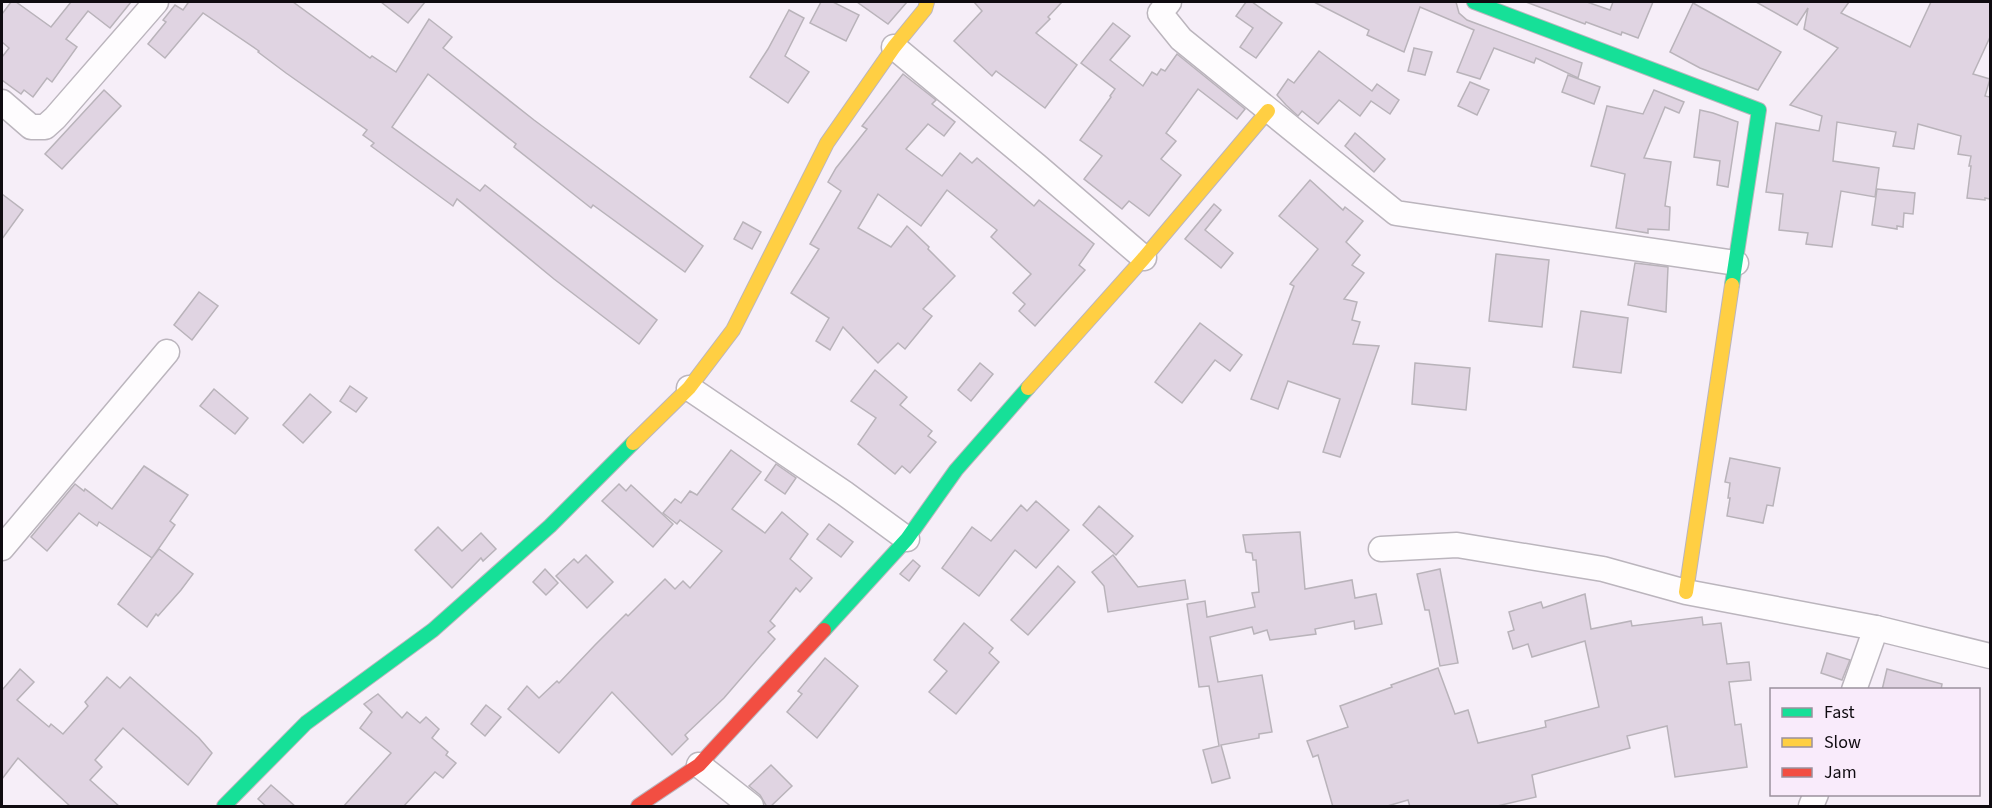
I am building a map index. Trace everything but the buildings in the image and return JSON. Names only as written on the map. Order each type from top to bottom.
[{"type":"street","points":[[2,102],[31,127],[45,127],[156,2]]},
{"type":"street","points":[[224,807],[306,723],[433,630],[550,526],[688,388],[733,330],[827,143],[894,47],[925,9],[927,2]]},
{"type":"street","points":[[1169,2],[1160,13],[1180,39],[1396,213],[1736,263]]},
{"type":"street","points":[[1474,2],[1759,111],[1686,592]]},
{"type":"street","points":[[894,47],[1144,258]]},
{"type":"street","points":[[638,807],[699,765],[907,539],[957,470],[1144,258],[1268,111]]},
{"type":"street","points":[[2,548],[167,352]]},
{"type":"street","points":[[688,388],[844,493],[907,539]]},
{"type":"street","points":[[1381,549],[1457,545],[1603,569],[1686,592],[1876,628],[1990,656]]},
{"type":"street","points":[[1855,688],[1876,628]]},
{"type":"street","points":[[699,765],[751,807]]},
{"type":"traffic: fast","points":[[1474,2],[1759,110],[1732,285]]},
{"type":"traffic: fast","points":[[824,630],[907,539],[956,470],[1028,388]]},
{"type":"traffic: fast","points":[[224,806],[306,723],[433,630],[550,526],[633,443]]},
{"type":"traffic: slow","points":[[633,443],[689,388],[733,330],[827,143],[894,47],[925,9],[927,2]]},
{"type":"traffic: slow","points":[[1028,388],[1144,258],[1268,111]]},
{"type":"traffic: slow","points":[[1686,592],[1732,285]]},
{"type":"traffic: jam","points":[[638,806],[699,765],[824,630]]}]
